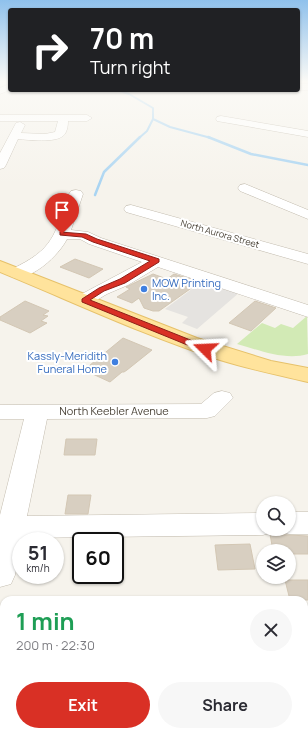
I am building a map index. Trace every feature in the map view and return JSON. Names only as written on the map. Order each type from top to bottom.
[{"type":"main road","points":[[9,270],[214,352],[259,365],[308,376]]},
{"type":"street","points":[[0,118],[87,118]]},
{"type":"street","points":[[0,165],[24,118]]},
{"type":"street","points":[[14,136],[57,135],[60,132],[63,118]]},
{"type":"street","points":[[221,119],[308,134]]},
{"type":"street","points":[[245,188],[308,215]]},
{"type":"street","points":[[9,270],[42,260],[52,252],[62,234],[76,194]]},
{"type":"street","name":"North Aurora Street","points":[[131,209],[308,259]]},
{"type":"street","points":[[62,234],[83,235],[95,241],[308,311]]},
{"type":"street","points":[[84,300],[101,290],[122,281],[156,261]]},
{"type":"street","name":"North Keebler Avenue","points":[[0,412],[207,411],[222,398]]},
{"type":"street","points":[[0,575],[5,527],[37,411]]},
{"type":"street","points":[[296,523],[308,523]]},
{"type":"street","points":[[5,527],[256,524]]},
{"type":"green space","points":[[307,316],[308,354],[290,356],[272,354],[237,344],[262,323],[275,328],[281,324],[293,328]]},
{"type":"shaded area","points":[[204,280],[240,292],[197,329],[182,323],[188,317],[165,309]]},
{"type":"building","points":[[75,259],[103,269],[89,278],[60,267]]},
{"type":"building","points":[[153,274],[167,279],[174,274],[200,282],[159,311],[144,308],[139,298],[132,303],[117,297],[130,289],[126,287]]},
{"type":"building","points":[[25,301],[49,311],[43,315],[48,316],[41,321],[47,323],[30,333],[0,320],[0,317]]},
{"type":"building","points":[[255,301],[276,308],[251,331],[229,323]]},
{"type":"building","name":"Kassly-Meridith Funeral Home","points":[[123,338],[152,350],[110,382],[84,370]]},
{"type":"building","points":[[66,439],[97,439],[95,455],[64,455]]},
{"type":"building","points":[[68,495],[91,495],[88,514],[65,514]]},
{"type":"building","points":[[270,536],[308,536],[308,554],[296,554],[296,544],[272,544]]},
{"type":"building","points":[[250,544],[255,569],[218,570],[215,545]]},
{"type":"building","points":[[296,580],[308,580],[308,596],[289,596],[286,584],[296,584]]},
{"type":"waterway","points":[[139,138],[147,131],[153,119]]},
{"type":"waterway","points":[[153,119],[170,127],[210,138]]},
{"type":"waterway","points":[[95,195],[104,172],[140,137]]},
{"type":"waterway","points":[[210,138],[251,154],[308,165]]},
{"type":"place","name":"MOW Printing Inc.","points":[[144,289]]},
{"type":"place","name":"Kassly-Meridith Funeral Home","points":[[115,362]]},
{"type":"route","points":[[62,234],[83,235],[95,241],[156,261],[122,281],[101,290],[84,300],[205,349]]}]
